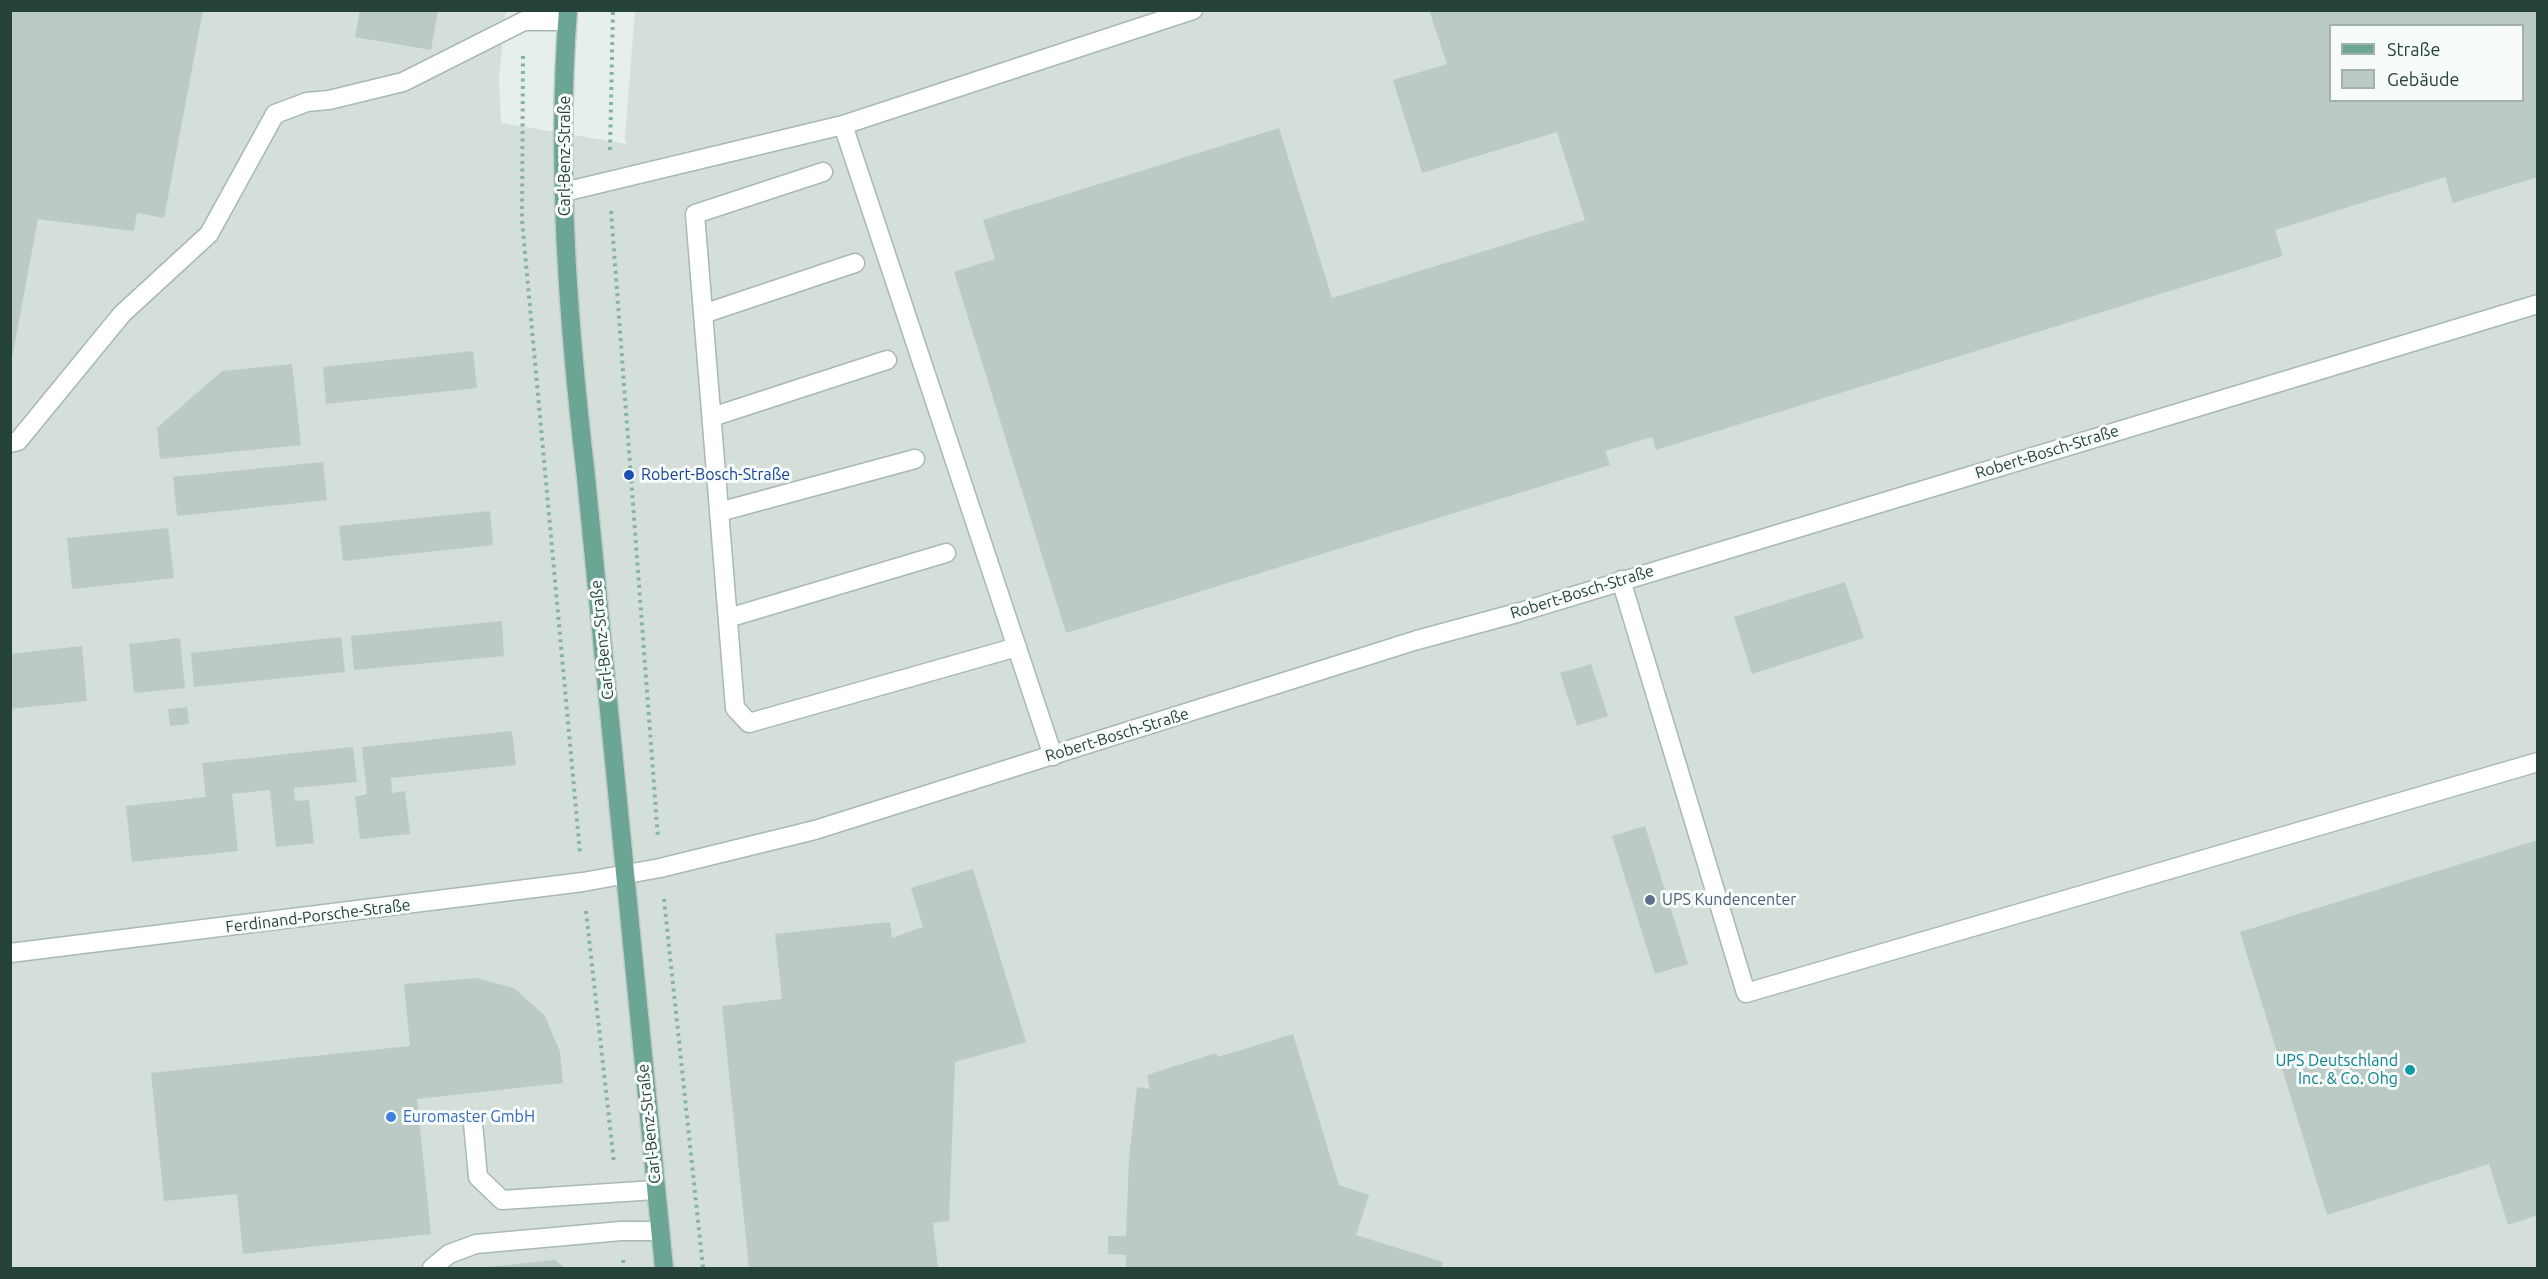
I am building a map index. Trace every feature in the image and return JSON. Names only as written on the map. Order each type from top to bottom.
[{"type":"main road","name":"Carl-Benz-Straße","points":[[568,16],[564,192],[571,351],[664,1269]]},
{"type":"street","points":[[564,192],[843,125],[1193,10]]},
{"type":"street","points":[[10,443],[18,441],[122,314],[208,234],[275,114],[307,102],[329,100],[403,82],[524,21],[568,16]]},
{"type":"street","points":[[843,125],[1053,756]]},
{"type":"street","points":[[823,172],[694,214],[735,708],[749,723],[1017,647]]},
{"type":"street","points":[[703,314],[855,263]]},
{"type":"street","name":"Robert-Bosch-Straße","points":[[625,875],[816,830],[1418,640],[2538,304]]},
{"type":"street","points":[[712,417],[887,360]]},
{"type":"street","points":[[720,512],[915,459]]},
{"type":"street","points":[[728,618],[946,553]]},
{"type":"street","points":[[1621,580],[1746,993],[2538,762]]},
{"type":"street","name":"Ferdinand-Porsche-Straße","points":[[10,952],[625,875]]},
{"type":"street","points":[[473,1124],[478,1177],[502,1200],[656,1190]]},
{"type":"street","points":[[432,1269],[448,1254],[476,1244],[621,1231],[660,1231]]},
{"type":"path","points":[[613,10],[610,182],[628,464],[660,868],[703,1269]]},
{"type":"path","points":[[524,21],[522,220],[583,882],[617,1192]]},
{"type":"path","points":[[621,1231],[624,1269]]},
{"type":"shaded area","points":[[10,11],[506,11],[499,76],[501,123],[627,144],[625,137],[635,11],[2537,11],[2537,1268],[11,1268]]},
{"type":"building","points":[[10,10],[203,10],[164,218],[137,213],[134,231],[38,219],[12,358]]},
{"type":"building","points":[[360,10],[438,10],[431,50],[355,37]]},
{"type":"building","points":[[1429,10],[2538,10],[2538,177],[2453,203],[2445,177],[2275,230],[2283,256],[1656,450],[1652,437],[1605,451],[1610,465],[1066,633],[954,272],[995,259],[983,220],[1279,128],[1332,298],[1585,220],[1557,132],[1422,173],[1393,80],[1447,64]]},
{"type":"building","points":[[473,351],[477,388],[326,404],[323,367]]},
{"type":"building","points":[[292,364],[301,445],[160,459],[157,428],[222,371]]},
{"type":"building","points":[[323,462],[327,500],[177,516],[173,477]]},
{"type":"building","points":[[490,511],[493,545],[343,561],[339,526]]},
{"type":"building","points":[[168,528],[174,578],[72,589],[67,538]]},
{"type":"building","points":[[1845,582],[1864,638],[1752,674],[1734,617]]},
{"type":"building","points":[[502,621],[504,656],[354,670],[351,636]]},
{"type":"building","points":[[341,637],[345,672],[194,687],[191,653]]},
{"type":"building","points":[[180,638],[185,688],[134,693],[129,644]]},
{"type":"building","points":[[82,646],[87,701],[10,709],[10,654]]},
{"type":"building","points":[[1591,664],[1608,716],[1577,726],[1560,673]]},
{"type":"building","points":[[187,707],[189,724],[170,726],[168,709]]},
{"type":"building","points":[[512,731],[516,765],[391,778],[392,793],[405,791],[410,834],[360,839],[355,797],[367,794],[362,747]]},
{"type":"building","points":[[353,747],[357,782],[294,788],[295,801],[309,800],[314,843],[276,847],[270,790],[232,794],[238,851],[132,862],[126,806],[206,797],[202,763]]},
{"type":"building","name":"UPS Kundencenter","points":[[1645,826],[1688,964],[1655,974],[1612,836]]},
{"type":"building","name":"UPS Deutschland Inc. & Co. Ohg","points":[[2538,840],[2538,1215],[2508,1225],[2489,1164],[2327,1215],[2240,932]]},
{"type":"building","points":[[973,869],[1026,1042],[955,1062],[949,1221],[933,1223],[938,1268],[749,1268],[722,1006],[782,999],[775,934],[890,922],[892,938],[923,927],[911,888]]},
{"type":"building","points":[[476,978],[514,988],[545,1016],[560,1052],[563,1083],[417,1099],[431,1234],[243,1254],[237,1194],[164,1201],[151,1073],[410,1046],[404,984]]},
{"type":"building","points":[[1293,1034],[1339,1185],[1369,1195],[1356,1235],[1443,1262],[1441,1268],[1126,1268],[1126,1255],[1108,1254],[1108,1236],[1126,1236],[1129,1159],[1137,1087],[1150,1089],[1147,1075],[1216,1053],[1218,1057]]},
{"type":"building","points":[[555,1260],[565,1268],[488,1268],[488,1267]]},
{"type":"place","name":"Robert-Bosch-Straße","points":[[629,475]]},
{"type":"place","name":"UPS Kundencenter","points":[[1650,900]]},
{"type":"place","name":"UPS Deutschland Inc. & Co. Ohg","points":[[2410,1070]]},
{"type":"place","name":"Euromaster GmbH","points":[[391,1117]]}]
